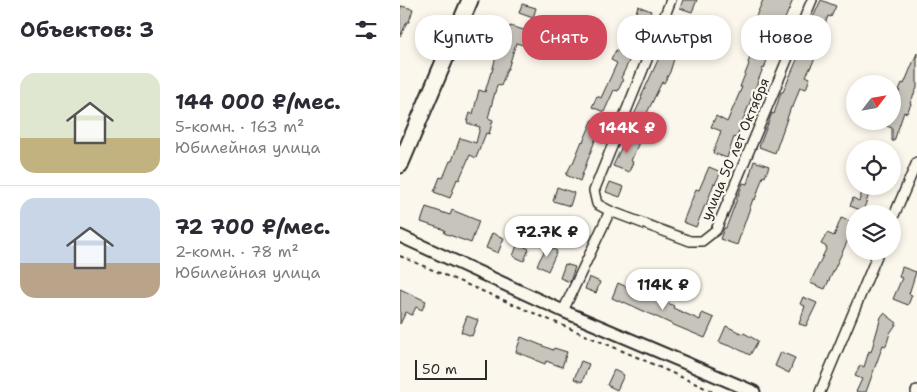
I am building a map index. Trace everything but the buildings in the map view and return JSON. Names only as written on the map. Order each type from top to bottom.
[{"type":"main road","points":[[400,165],[470,0]]},
{"type":"street","points":[[563,311],[610,210],[597,204],[594,191],[671,0]]},
{"type":"street","name":"улица 50 лет Октября","points":[[610,210],[690,241],[702,241],[716,230],[812,0]]},
{"type":"street","points":[[898,205],[917,162]]},
{"type":"street","points":[[400,236],[563,311],[754,392]]},
{"type":"street","points":[[820,392],[876,260]]},
{"type":"path","points":[[400,256],[714,392]]}]
